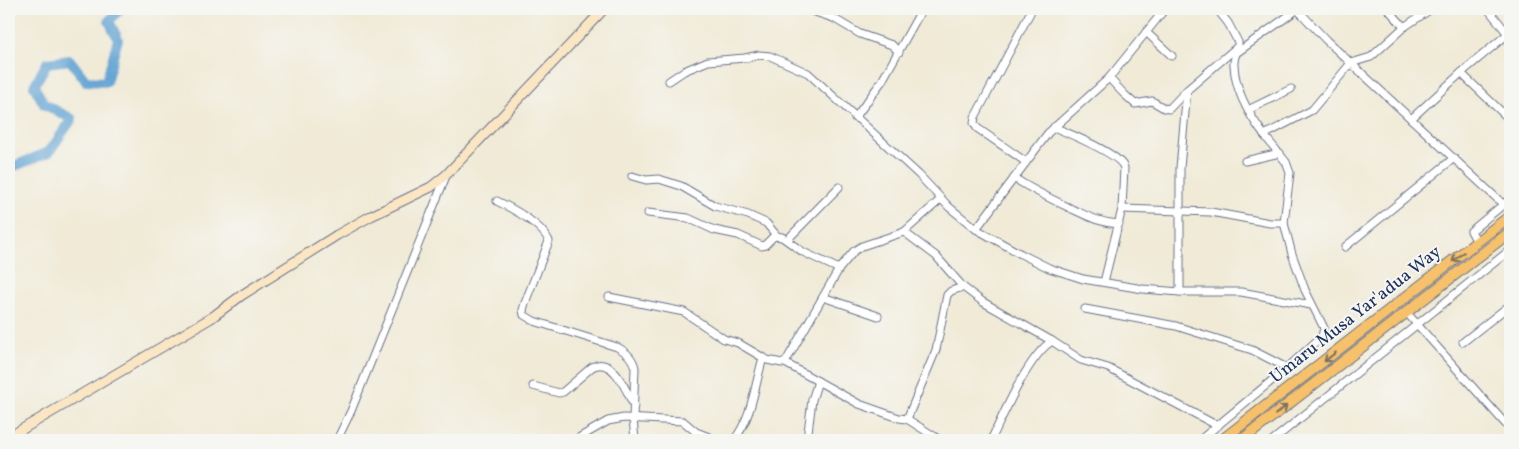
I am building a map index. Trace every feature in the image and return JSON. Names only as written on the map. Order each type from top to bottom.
[{"type":"main road","name":"Umaru Musa Yar'adua Way","points":[[1222,440],[1510,216]]},
{"type":"main road","name":"Umaru Musa Yar'adua Way","points":[[1242,440],[1510,232]]},
{"type":"street","points":[[9,437],[211,318],[242,295],[338,235],[371,216],[431,187],[446,175],[604,9]]},
{"type":"street","points":[[806,9],[833,18],[860,34],[892,45],[898,52]]},
{"type":"street","points":[[855,118],[882,81],[922,9]]},
{"type":"street","points":[[1026,162],[977,128],[974,123],[975,117],[1032,9]]},
{"type":"street","points":[[976,228],[1054,127],[1109,78],[1164,9]]},
{"type":"street","points":[[1200,440],[1287,368],[1324,333],[1324,328],[1311,305],[1292,254],[1284,223],[1290,173],[1280,153],[1264,135],[1248,110],[1238,87],[1234,63],[1238,46],[1232,30],[1217,9]]},
{"type":"street","points":[[1235,54],[1297,9],[1326,40],[1504,205]]},
{"type":"street","points":[[1388,9],[1404,27]]},
{"type":"street","points":[[1264,135],[1312,110],[1352,63],[1371,56],[1404,27],[1431,9]]},
{"type":"street","points":[[1411,119],[1461,73],[1509,33],[1488,9]]},
{"type":"street","points":[[1146,32],[1172,56]]},
{"type":"street","points":[[1109,78],[1135,104],[1152,101],[1167,109],[1171,108],[1187,90],[1238,46]]},
{"type":"street","points":[[670,81],[684,71],[708,61],[764,55],[795,66],[808,73],[918,175],[941,199],[976,228],[1020,254],[1049,268],[1075,277],[1104,282],[1180,292],[1241,292],[1311,305]]},
{"type":"street","points":[[1461,73],[1510,120]]},
{"type":"street","points":[[1248,110],[1291,89]]},
{"type":"street","points":[[1180,292],[1180,168],[1187,90]]},
{"type":"street","points":[[1054,127],[1094,146],[1123,163],[1122,209],[1104,282]]},
{"type":"street","points":[[1245,161],[1280,153]]},
{"type":"street","points":[[1345,247],[1454,158]]},
{"type":"street","points":[[337,440],[351,411],[446,175]]},
{"type":"street","points":[[632,176],[646,180],[659,179],[681,186],[715,206],[748,215],[766,223],[777,236],[787,240],[803,252],[839,269]]},
{"type":"street","points":[[1014,178],[1042,195],[1090,218],[1107,224],[1119,224]]},
{"type":"street","points":[[787,240],[838,187]]},
{"type":"street","points":[[785,363],[839,269],[854,251],[862,246],[904,232],[941,199]]},
{"type":"street","points":[[1477,242],[1470,231],[1510,200]]},
{"type":"street","points":[[497,201],[534,224],[547,236],[549,241],[525,303],[524,315],[623,350],[633,361],[635,368],[633,419],[635,440]]},
{"type":"street","points":[[1122,209],[1211,212],[1270,223],[1284,223]]},
{"type":"street","points":[[648,213],[688,218],[714,230],[738,235],[762,246],[774,236],[777,236]]},
{"type":"street","points":[[904,232],[936,256],[963,287],[983,302],[1052,341],[1081,360],[1108,368],[1218,426]]},
{"type":"street","points":[[1273,440],[1510,250]]},
{"type":"street","points":[[908,419],[936,350],[947,295],[951,291],[963,287]]},
{"type":"street","points":[[609,297],[688,314],[724,339],[738,343],[763,358],[778,363],[785,363],[859,404],[899,418],[908,419],[940,440]]},
{"type":"street","points":[[823,297],[878,316]]},
{"type":"street","points":[[1463,342],[1510,305]]},
{"type":"street","points":[[1085,309],[1176,326],[1252,350],[1287,368]]},
{"type":"street","points":[[1407,313],[1510,429]]},
{"type":"street","points":[[991,440],[1023,378],[1040,352],[1052,341]]},
{"type":"street","points":[[734,440],[740,431],[750,406],[763,358]]},
{"type":"street","points":[[533,386],[559,393],[563,392],[592,367],[602,364],[610,369],[623,383],[634,406]]},
{"type":"street","points":[[807,440],[812,400],[818,382]]},
{"type":"street","points":[[575,440],[608,421],[617,418],[683,421],[696,432],[717,440]]},
{"type":"waterway","points":[[9,165],[12,167],[49,152],[72,119],[44,104],[34,86],[47,63],[70,60],[86,81],[106,82],[118,39],[109,21],[120,9]]}]
